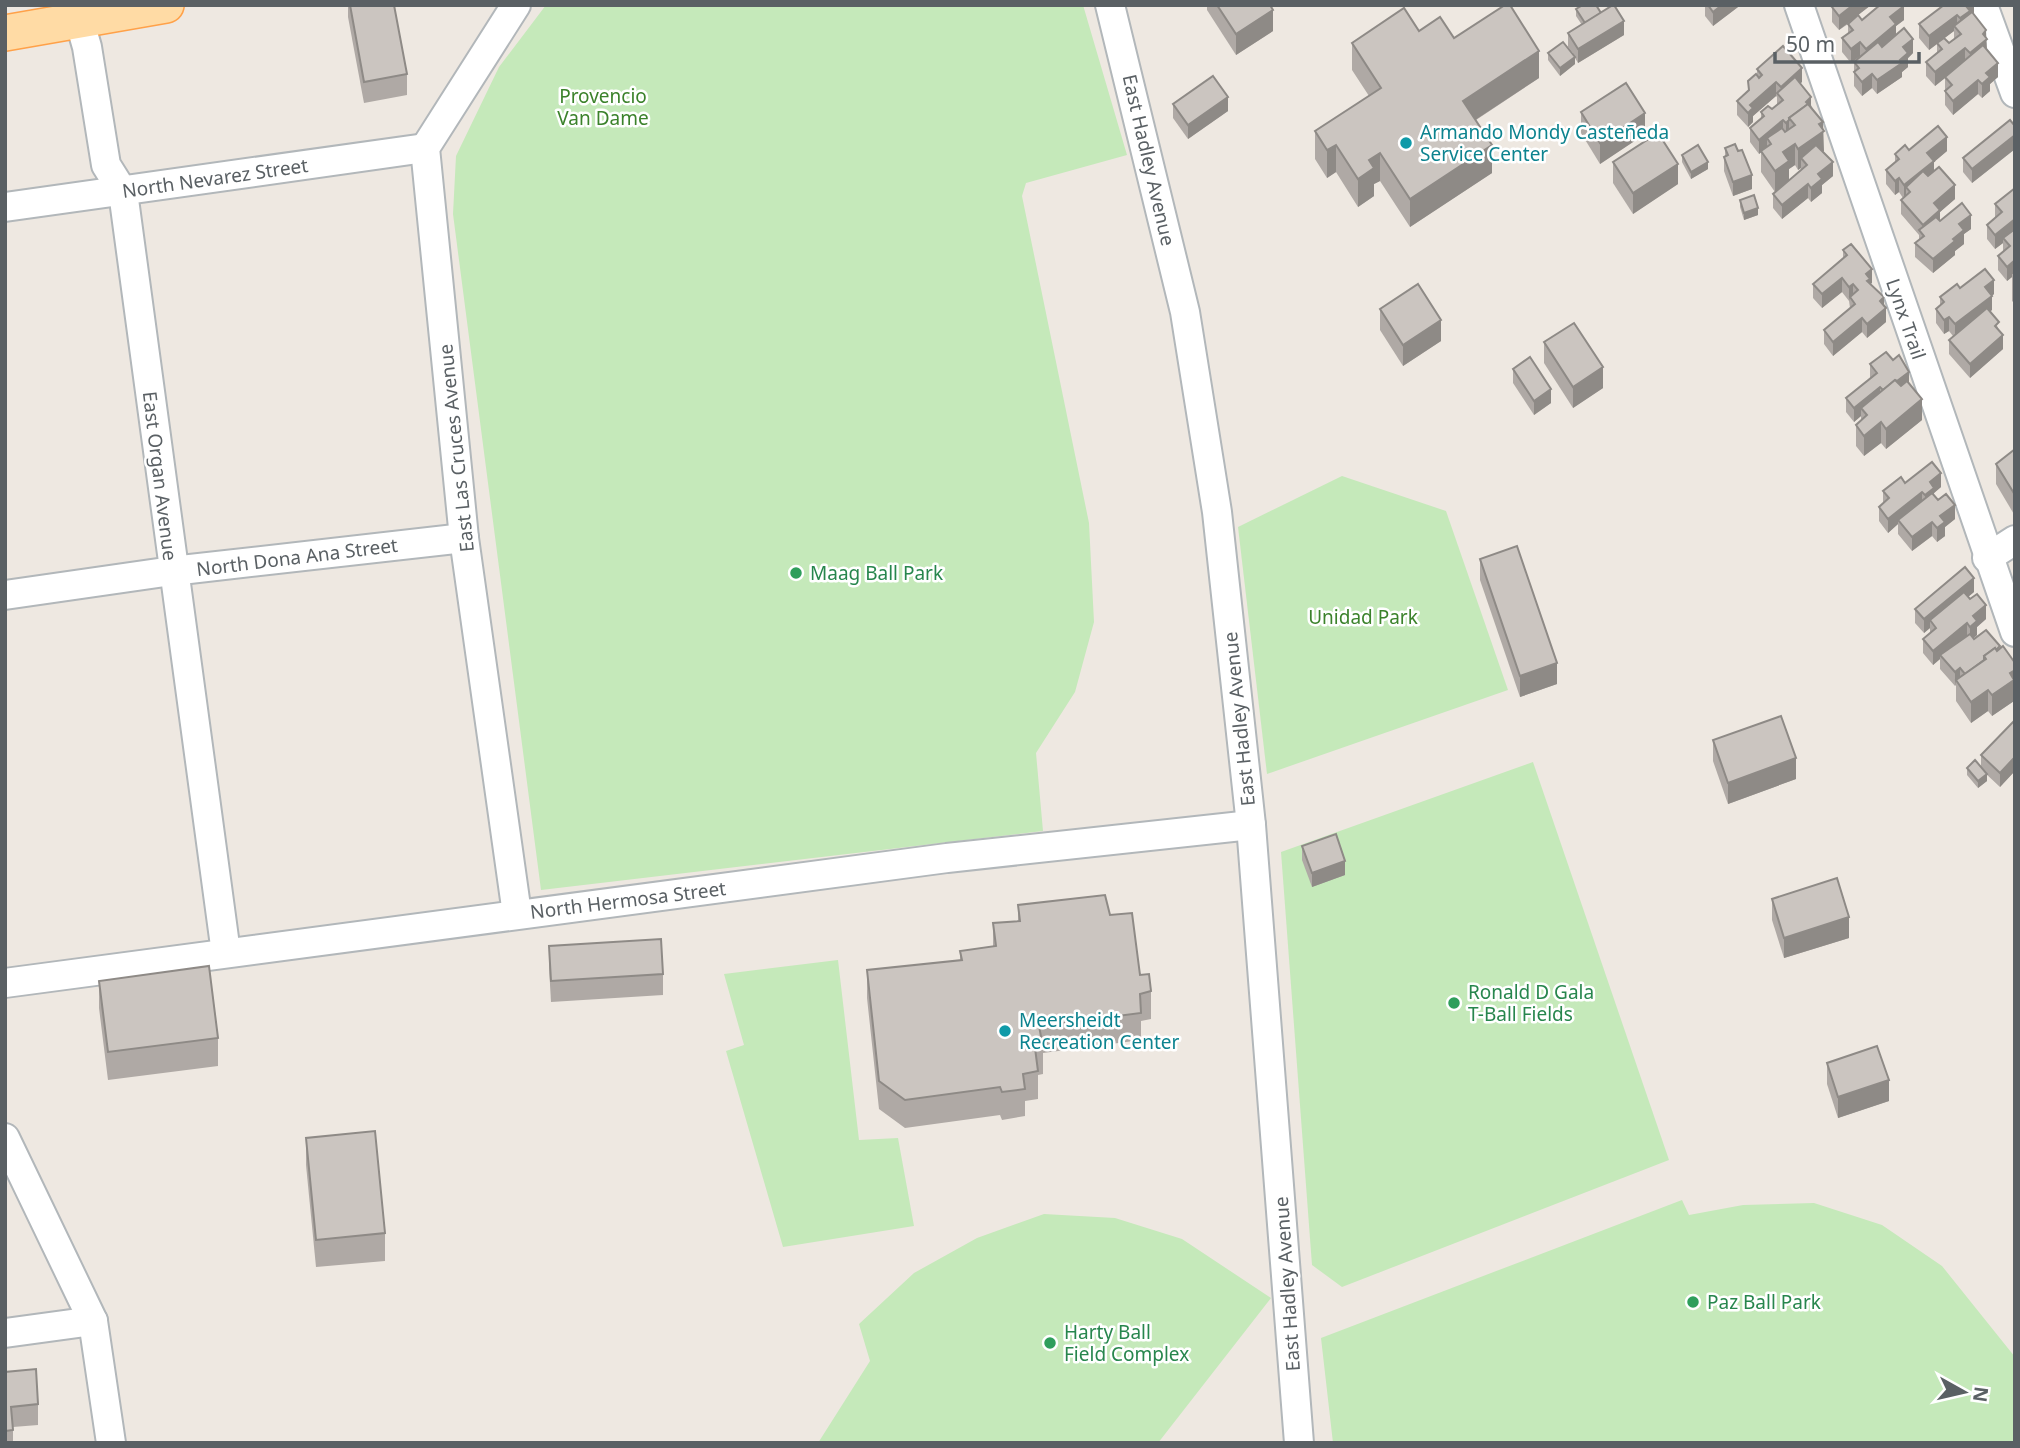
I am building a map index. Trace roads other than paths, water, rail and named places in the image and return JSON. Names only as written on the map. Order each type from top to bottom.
[{"type":"main road","points":[[5,33],[76,13],[166,5]]},
{"type":"street","points":[[425,148],[516,5]]},
{"type":"street","name":"East Hadley Avenue","points":[[1111,5],[1185,312],[1217,512],[1251,825],[1299,1443]]},
{"type":"street","name":"Lynx Trail","points":[[1799,5],[1987,558],[2015,632]]},
{"type":"street","points":[[1983,5],[2015,93]]},
{"type":"street","name":"East Organ Avenue","points":[[76,13],[87,47],[106,165],[123,192],[226,953]]},
{"type":"street","name":"North Nevarez Street","points":[[5,207],[425,148]]},
{"type":"street","name":"East Las Cruces Avenue","points":[[425,148],[464,538],[517,914]]},
{"type":"street","name":"North Dona Ana Street","points":[[5,595],[173,571],[464,538]]},
{"type":"street","points":[[1987,558],[2015,540]]},
{"type":"street","name":"North Hermosa Street","points":[[5,983],[947,858],[1251,825]]},
{"type":"street","points":[[5,1138],[93,1321],[111,1443]]},
{"type":"street","points":[[5,1333],[93,1321]]},
{"type":"place","name":"Armando Mondy Casteñeda Service Center","points":[[1406,143]]},
{"type":"place","name":"Maag Ball Park","points":[[796,573]]},
{"type":"place","name":"Ronald D Gala T-Ball Fields","points":[[1454,1003]]},
{"type":"place","name":"Meersheidt Recreation Center","points":[[1005,1031]]},
{"type":"place","name":"Paz Ball Park","points":[[1693,1302]]},
{"type":"place","name":"Harty Ball Field Complex","points":[[1050,1343]]},
{"type":"park label","name":"Provencio Van Dame","points":[[603,107]]},
{"type":"park label","name":"Unidad Park","points":[[1363,617]]}]
